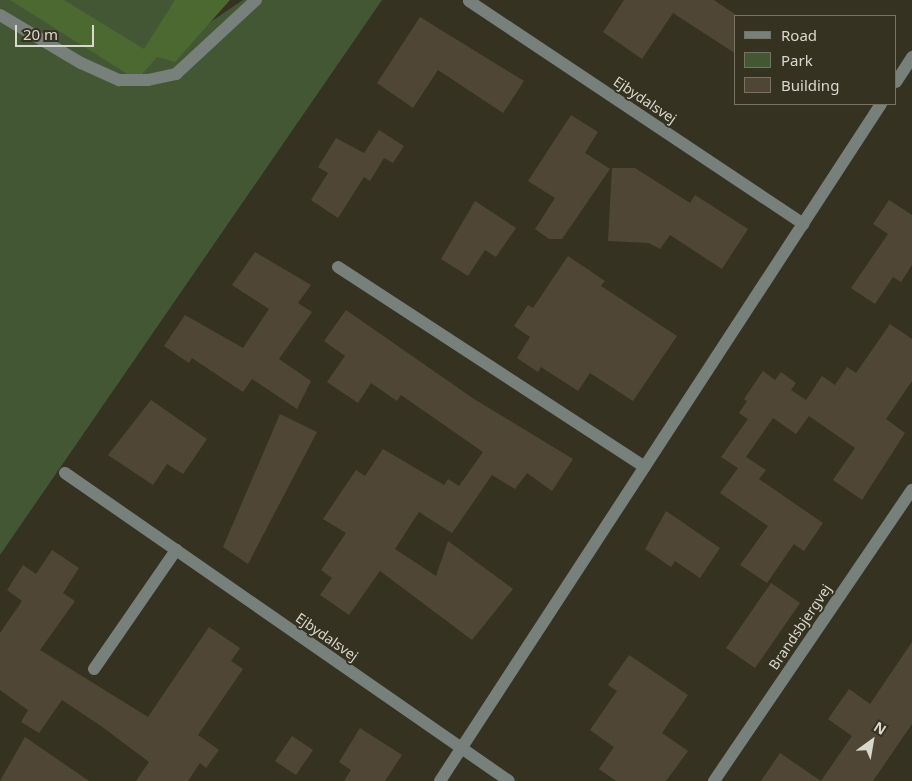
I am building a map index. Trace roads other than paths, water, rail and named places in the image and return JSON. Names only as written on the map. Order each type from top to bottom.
[{"type":"street","points":[[0,15],[89,66],[119,80],[148,80],[176,74],[256,0]]},
{"type":"street","name":"Ejbydalsvej","points":[[470,1],[803,224]]},
{"type":"street","points":[[897,80],[912,57]]},
{"type":"street","points":[[440,781],[880,105]]},
{"type":"street","points":[[338,267],[645,467]]},
{"type":"street","name":"Ejbydalsvej","points":[[65,473],[461,748]]},
{"type":"street","name":"Brandsbjergvej","points":[[714,781],[912,490]]},
{"type":"street","points":[[94,669],[176,550]]},
{"type":"street","points":[[461,748],[510,781]]}]
